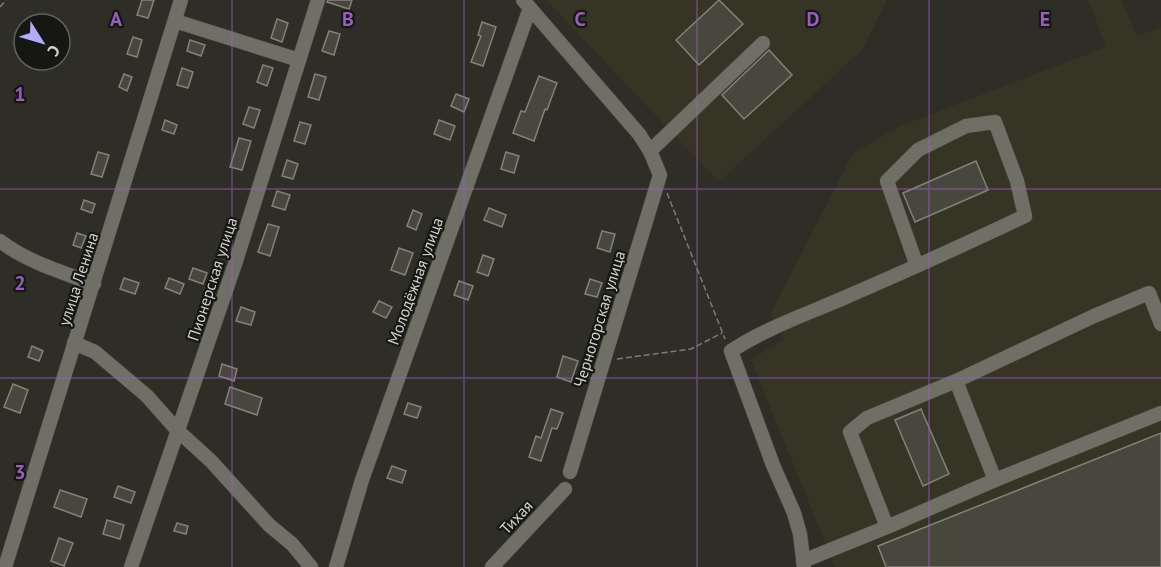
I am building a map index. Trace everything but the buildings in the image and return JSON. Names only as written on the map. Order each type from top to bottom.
[{"type":"street","name":"улица Ленина","points":[[5,567],[181,0]]},
{"type":"street","name":"Пионерская улица","points":[[131,567],[236,261],[318,0]]},
{"type":"street","points":[[527,4],[639,134],[650,151],[660,176]]},
{"type":"street","name":"Молодёжная улица","points":[[336,567],[362,480],[527,4]]},
{"type":"street","points":[[175,21],[299,60]]},
{"type":"street","points":[[650,151],[763,43]]},
{"type":"street","points":[[917,266],[887,181],[918,150],[966,126],[994,122],[1017,181],[1026,216],[917,266],[767,331],[730,351],[773,465],[794,513],[800,534],[803,564],[995,480],[1161,413]]},
{"type":"street","name":"Черногорская улица","points":[[570,472],[660,176]]},
{"type":"street","points":[[0,241],[13,251],[94,284]]},
{"type":"street","points":[[887,527],[850,432],[867,418],[956,381],[1094,316],[1149,293],[1161,324]]},
{"type":"street","points":[[74,343],[95,352],[147,396],[178,431],[211,461],[268,525],[292,544],[311,567]]},
{"type":"street","points":[[956,381],[995,480]]},
{"type":"street","name":"Тихая","points":[[492,567],[565,489]]},
{"type":"path","points":[[0,7],[6,0]]},
{"type":"path","points":[[660,176],[730,351]]},
{"type":"path","points":[[603,361],[691,350],[723,333]]},
{"type":"shaded area","points":[[546,0],[887,0],[862,50],[719,182]]},
{"type":"shaded area","points":[[1088,0],[1121,0],[1137,36],[1161,27],[1161,567],[835,567],[751,360],[784,339],[770,315],[853,153],[900,126],[1106,47]]}]
